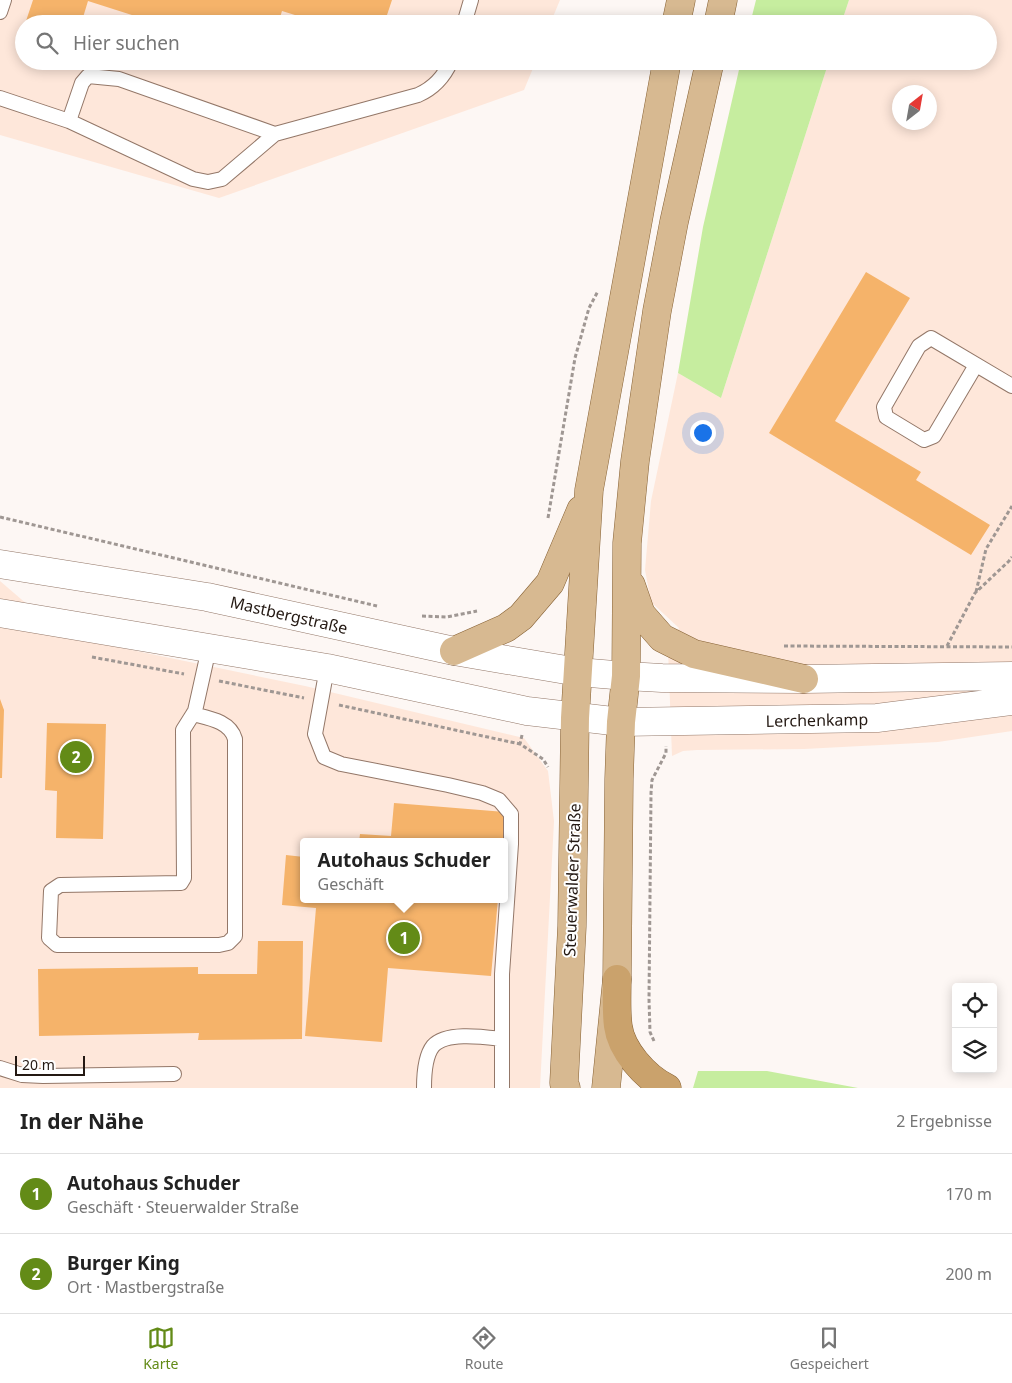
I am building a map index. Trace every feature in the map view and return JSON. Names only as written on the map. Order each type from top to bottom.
[{"type":"highway","points":[[617,979],[618,1027],[628,1052],[641,1069],[667,1088]]},
{"type":"main road","points":[[678,15],[681,0]]},
{"type":"main road","points":[[720,15],[723,0]]},
{"type":"main road","points":[[454,651],[506,628],[522,617],[550,584],[589,490],[665,70]]},
{"type":"main road","points":[[606,1088],[617,979],[618,794],[621,722],[626,676],[627,542],[635,461],[657,311],[674,222],[708,70]]},
{"type":"main road","name":"Steuerwalder Straße","points":[[565,1086],[572,926],[575,718],[589,490]]},
{"type":"main road","name":"Mastbergstraße","points":[[0,564],[207,597],[454,651],[578,672],[626,676]]},
{"type":"main road","points":[[627,574],[641,614],[662,638],[694,654],[804,679]]},
{"type":"main road","points":[[0,613],[327,668],[527,711],[575,718]]},
{"type":"main road","points":[[626,676],[804,679],[1012,676]]},
{"type":"main road","name":"Lerchenkamp","points":[[575,718],[621,722],[876,718],[1012,701]]},
{"type":"lane","points":[[0,12],[4,0]]},
{"type":"lane","points":[[467,15],[471,0]]},
{"type":"lane","points":[[0,98],[69,121],[193,179],[208,182],[222,179],[275,134],[418,95],[430,90],[446,70]]},
{"type":"lane","points":[[69,121],[82,82],[88,76],[119,79],[275,134]]},
{"type":"lane","points":[[976,365],[934,436],[924,440],[886,417],[884,407],[919,346],[931,338],[1012,386]]},
{"type":"lane","points":[[193,714],[215,720],[225,726],[233,734],[234,739],[236,936],[228,943],[218,945],[57,945],[50,938],[51,891],[60,886],[181,883],[184,878],[183,730],[193,714],[209,648]]},
{"type":"lane","points":[[327,668],[315,734],[324,757],[341,764],[448,784],[482,793],[499,800],[511,814],[512,844],[508,896]]},
{"type":"lane","points":[[502,1088],[502,974],[507,903]]},
{"type":"lane","points":[[424,1088],[427,1062],[433,1046],[442,1040],[467,1036],[502,1039]]},
{"type":"lane","points":[[0,1068],[22,1075],[43,1076],[174,1074]]},
{"type":"path","points":[[547,526],[575,358],[589,308],[600,287]]},
{"type":"path","points":[[947,646],[975,593],[986,548],[1012,506]]},
{"type":"path","points":[[0,517],[381,607]]},
{"type":"path","points":[[975,593],[1012,557]]},
{"type":"path","points":[[419,616],[447,617],[485,608]]},
{"type":"path","points":[[777,646],[1012,647]]},
{"type":"path","points":[[86,656],[321,701],[520,744],[543,759],[551,772]]},
{"type":"path","points":[[520,744],[527,711]]},
{"type":"path","points":[[641,1069],[656,1047],[650,1032],[649,999],[651,793],[652,780],[666,753],[665,722]]},
{"type":"shaded area","points":[[0,0],[560,0],[554,15],[15,15],[15,70],[532,70],[524,90],[219,198],[0,135]]},
{"type":"shaded area","points":[[849,0],[1012,0],[1012,731],[938,742],[804,749],[697,750],[683,751],[672,756],[668,649],[679,628],[651,602],[645,570],[651,501],[678,373],[721,398],[826,70],[997,70],[997,15],[844,15]]},
{"type":"shaded area","points":[[0,581],[64,636],[305,686],[524,738],[548,771],[554,821],[540,1088],[0,1088]]},
{"type":"green space","points":[[756,0],[849,0],[844,15],[752,15]]},
{"type":"green space","points":[[739,70],[826,70],[721,398],[678,373],[703,227]]},
{"type":"green space","points":[[698,1071],[767,1071],[858,1088],[693,1088]]},
{"type":"building","points":[[33,0],[392,0],[387,15],[295,15],[282,11],[281,15],[132,15],[88,1],[84,15],[28,15]]},
{"type":"building","points":[[866,272],[910,298],[835,421],[921,472],[916,480],[990,525],[971,555],[769,433]]},
{"type":"building","points":[[0,699],[4,710],[2,778],[0,778]]},
{"type":"building","points":[[47,723],[106,724],[103,839],[56,838],[57,791],[45,790]]},
{"type":"building","points":[[394,803],[505,812],[503,838],[360,838],[360,834],[391,836]]},
{"type":"building","points":[[286,855],[300,857],[300,903],[498,903],[491,976],[388,968],[382,1042],[305,1036],[316,908],[282,905]]},
{"type":"building","points":[[258,941],[303,941],[302,1039],[198,1040],[199,1033],[39,1036],[38,969],[198,967],[198,974],[257,974]]},
{"type":"place","name":"Burger King","points":[[76,757]]},
{"type":"place","name":"Autohaus Schuder","points":[[404,938]]}]
